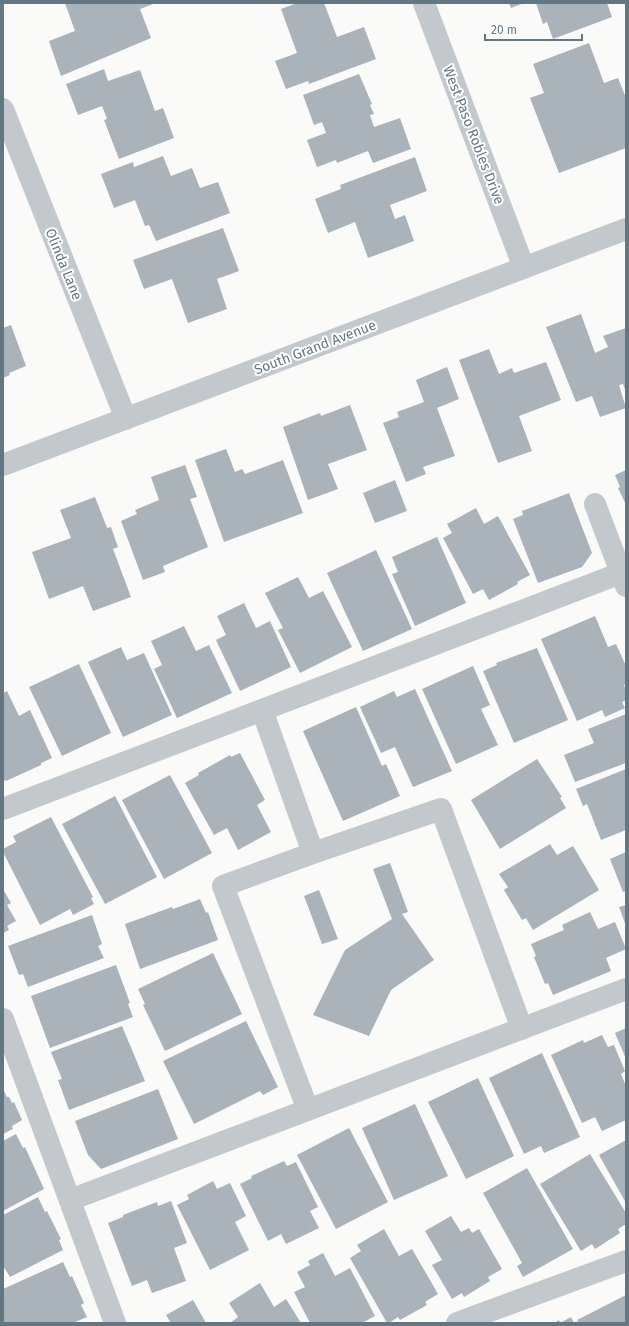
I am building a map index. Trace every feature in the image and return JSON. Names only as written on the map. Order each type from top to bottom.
[{"type":"street","name":"West Paso Robles Drive","points":[[424,3],[524,268]]},
{"type":"street","name":"Olinda Lane","points":[[3,109],[126,419]]},
{"type":"street","name":"South Grand Avenue","points":[[3,465],[626,229]]},
{"type":"street","points":[[3,809],[262,710],[624,580],[596,504]]},
{"type":"street","points":[[262,710],[313,853]]},
{"type":"street","points":[[308,1110],[223,886],[441,809],[522,1029]]},
{"type":"street","points":[[70,1200],[626,989]]},
{"type":"street","points":[[3,1019],[115,1323]]},
{"type":"street","points":[[457,1323],[626,1260]]},
{"type":"building","points":[[65,3],[156,3],[140,9],[151,38],[61,76],[49,41],[75,31]]},
{"type":"building","points":[[297,3],[324,3],[337,37],[364,27],[376,59],[309,84],[308,81],[286,89],[275,61],[297,53],[281,9]]},
{"type":"building","points":[[509,3],[524,3],[511,8]]},
{"type":"building","points":[[536,3],[607,3],[612,17],[553,39],[547,22],[543,24]]},
{"type":"building","points":[[589,43],[604,83],[618,78],[626,98],[626,148],[559,173],[530,98],[544,93],[533,64]]},
{"type":"building","points":[[104,69],[108,81],[140,70],[155,111],[163,108],[174,138],[119,159],[104,120],[107,119],[102,106],[78,115],[66,84]]},
{"type":"building","points":[[359,74],[372,104],[370,105],[374,114],[370,115],[374,127],[400,118],[411,149],[373,163],[368,151],[337,163],[336,160],[317,167],[307,140],[326,133],[322,122],[314,125],[303,95]]},
{"type":"building","points":[[163,156],[171,176],[192,168],[200,188],[218,182],[230,213],[156,241],[149,225],[145,226],[135,200],[114,208],[101,174],[133,162],[134,167]]},
{"type":"building","points":[[415,157],[427,191],[390,205],[395,219],[405,215],[414,241],[368,258],[355,222],[328,233],[315,199],[341,189],[340,185]]},
{"type":"building","points":[[223,228],[239,271],[217,279],[227,309],[188,323],[172,279],[144,289],[133,260]]},
{"type":"building","points":[[581,314],[595,353],[608,347],[603,336],[626,328],[626,392],[623,384],[619,385],[626,408],[600,417],[592,396],[576,402],[546,327]]},
{"type":"building","points":[[11,325],[26,366],[9,373],[10,375],[3,378],[3,328]]},
{"type":"building","points":[[489,349],[499,374],[512,368],[514,373],[546,362],[561,400],[519,416],[532,451],[498,463],[459,360]]},
{"type":"building","points":[[447,367],[459,399],[437,408],[455,456],[423,467],[426,474],[406,482],[383,423],[399,417],[397,412],[424,402],[416,380]]},
{"type":"building","points":[[350,405],[367,450],[328,464],[338,489],[308,500],[283,427],[320,413],[321,416]]},
{"type":"building","points":[[226,449],[235,472],[242,469],[245,474],[283,460],[303,513],[224,542],[195,460]]},
{"type":"building","points":[[185,465],[197,497],[190,499],[208,547],[163,566],[165,572],[143,580],[121,521],[137,514],[135,510],[159,500],[151,477]]},
{"type":"building","points":[[626,470],[626,505],[618,488],[620,487],[615,475]]},
{"type":"building","points":[[395,480],[407,511],[375,523],[363,493]]},
{"type":"building","points":[[569,493],[592,553],[582,567],[538,583],[513,519],[523,515],[522,511]]},
{"type":"building","points":[[95,497],[107,528],[111,527],[118,547],[113,549],[131,597],[93,611],[83,586],[49,599],[32,552],[71,538],[60,510]]},
{"type":"building","points":[[476,508],[484,524],[498,516],[530,575],[517,582],[518,584],[489,600],[483,589],[473,594],[443,538],[452,533],[447,524]]},
{"type":"building","points":[[437,537],[466,603],[415,626],[392,574],[398,572],[392,557]]},
{"type":"building","points":[[376,550],[412,629],[363,651],[327,573]]},
{"type":"building","points":[[298,577],[309,598],[323,591],[352,647],[300,673],[278,630],[283,628],[265,593]]},
{"type":"building","points":[[244,603],[256,628],[270,621],[291,667],[240,691],[216,640],[226,635],[217,616]]},
{"type":"building","points":[[595,616],[608,647],[616,644],[626,666],[626,684],[624,685],[626,690],[626,700],[622,702],[625,708],[605,717],[602,710],[577,721],[541,639]]},
{"type":"building","points":[[184,626],[196,651],[209,645],[232,693],[177,718],[154,669],[162,665],[151,641]]},
{"type":"building","points":[[121,647],[127,660],[144,653],[172,715],[123,737],[88,662]]},
{"type":"building","points":[[537,648],[568,720],[514,743],[483,671],[497,665],[496,663]]},
{"type":"building","points":[[79,664],[111,733],[62,756],[29,687]]},
{"type":"building","points":[[473,666],[490,705],[481,709],[498,745],[456,764],[422,689]]},
{"type":"building","points":[[415,689],[452,771],[413,787],[395,747],[381,753],[360,707],[394,691],[397,697]]},
{"type":"building","points":[[7,691],[19,716],[30,710],[52,758],[41,763],[41,765],[3,781],[3,693]]},
{"type":"building","points":[[356,707],[382,766],[386,764],[400,796],[343,821],[303,731]]},
{"type":"building","points":[[626,714],[626,763],[575,782],[564,755],[594,743],[588,729]]},
{"type":"building","points":[[240,753],[265,800],[257,805],[271,832],[238,850],[227,828],[214,835],[185,783],[199,775],[198,773],[230,755],[231,757]]},
{"type":"building","points":[[537,759],[562,797],[560,798],[566,808],[500,849],[471,800]]},
{"type":"building","points":[[626,769],[626,830],[601,840],[587,804],[583,806],[576,789]]},
{"type":"building","points":[[170,775],[212,853],[164,879],[122,800]]},
{"type":"building","points":[[115,796],[157,877],[105,904],[62,824]]},
{"type":"building","points":[[51,817],[93,897],[91,898],[94,904],[73,915],[70,909],[40,925],[3,852],[3,849],[16,842],[13,836]]},
{"type":"building","points":[[550,844],[557,855],[573,846],[599,890],[533,930],[526,918],[522,920],[504,890],[508,887],[499,874]]},
{"type":"building","points":[[626,852],[626,891],[623,892],[610,859]]},
{"type":"building","points":[[390,863],[408,912],[402,914],[434,960],[391,990],[369,1036],[313,1015],[345,950],[392,919],[373,869]]},
{"type":"building","points":[[3,889],[11,903],[7,905],[16,921],[7,926],[9,930],[3,933]]},
{"type":"building","points":[[319,890],[338,939],[322,944],[304,896]]},
{"type":"building","points":[[200,899],[206,913],[208,912],[218,940],[140,969],[125,924],[172,907],[173,909]]},
{"type":"building","points":[[626,905],[626,926],[619,907]]},
{"type":"building","points":[[590,912],[598,929],[615,922],[626,949],[606,958],[611,971],[553,995],[548,983],[545,984],[534,957],[536,956],[531,944],[564,930],[562,925]]},
{"type":"building","points":[[92,915],[102,944],[98,946],[104,958],[28,987],[23,974],[19,975],[8,946]]},
{"type":"building","points":[[213,953],[242,1014],[165,1051],[143,1005],[145,1004],[138,989]]},
{"type":"building","points":[[116,965],[130,1003],[128,1004],[133,1017],[50,1048],[31,996]]},
{"type":"building","points":[[246,1021],[278,1087],[263,1095],[260,1091],[194,1124],[163,1061]]},
{"type":"building","points":[[122,1026],[145,1081],[69,1110],[58,1080],[62,1079],[51,1052]]},
{"type":"building","points":[[626,1028],[626,1059],[615,1033]]},
{"type":"building","points":[[602,1035],[608,1047],[614,1045],[625,1071],[621,1074],[626,1086],[626,1120],[602,1131],[595,1117],[582,1123],[551,1055],[583,1040],[584,1043]]},
{"type":"building","points":[[542,1053],[580,1137],[544,1153],[541,1146],[524,1154],[489,1078]]},
{"type":"building","points":[[478,1078],[514,1156],[466,1179],[428,1102]]},
{"type":"building","points":[[3,1089],[12,1103],[14,1102],[22,1120],[12,1126],[13,1129],[3,1134]]},
{"type":"building","points":[[158,1089],[178,1139],[101,1169],[88,1155],[75,1121]]},
{"type":"building","points":[[415,1104],[448,1176],[394,1200],[362,1128]]},
{"type":"building","points":[[349,1128],[388,1202],[336,1229],[297,1155]]},
{"type":"building","points":[[16,1134],[23,1148],[25,1147],[44,1189],[3,1211],[3,1141]]},
{"type":"building","points":[[626,1140],[626,1203],[599,1155]]},
{"type":"building","points":[[590,1154],[626,1213],[626,1224],[618,1229],[620,1233],[595,1249],[592,1244],[581,1251],[540,1184]]},
{"type":"building","points":[[284,1161],[287,1166],[296,1162],[318,1207],[310,1211],[319,1228],[286,1244],[281,1234],[268,1241],[240,1184],[252,1178],[251,1176]]},
{"type":"building","points":[[527,1168],[573,1249],[523,1277],[517,1266],[522,1263],[483,1193]]},
{"type":"building","points":[[213,1181],[217,1189],[230,1183],[246,1216],[235,1222],[249,1250],[210,1270],[177,1205],[189,1199],[187,1195]]},
{"type":"building","points":[[38,1197],[61,1239],[59,1240],[63,1250],[10,1277],[3,1266],[3,1215]]},
{"type":"building","points":[[171,1201],[187,1243],[174,1248],[186,1281],[152,1293],[147,1280],[132,1286],[108,1223],[123,1217],[123,1215],[157,1202],[158,1206]]},
{"type":"building","points":[[451,1216],[461,1232],[469,1228],[472,1233],[479,1229],[502,1269],[488,1277],[490,1281],[464,1297],[462,1293],[452,1299],[432,1265],[442,1260],[425,1231]]},
{"type":"building","points":[[384,1229],[399,1256],[412,1249],[438,1294],[425,1302],[427,1305],[400,1320],[398,1317],[389,1323],[387,1323],[350,1258],[361,1251],[357,1245]]},
{"type":"building","points":[[323,1253],[335,1276],[350,1268],[375,1316],[362,1323],[310,1323],[294,1292],[305,1287],[297,1272],[310,1265],[308,1261]]},
{"type":"building","points":[[63,1262],[70,1277],[72,1276],[84,1303],[81,1305],[87,1317],[73,1323],[3,1323],[3,1289]]},
{"type":"building","points":[[260,1283],[274,1307],[286,1299],[301,1323],[230,1323],[238,1317],[229,1303]]},
{"type":"building","points":[[626,1295],[626,1323],[579,1323],[577,1320]]},
{"type":"building","points":[[193,1300],[206,1323],[171,1323],[166,1315]]},
{"type":"building","points":[[571,1317],[574,1323],[560,1323]]}]
